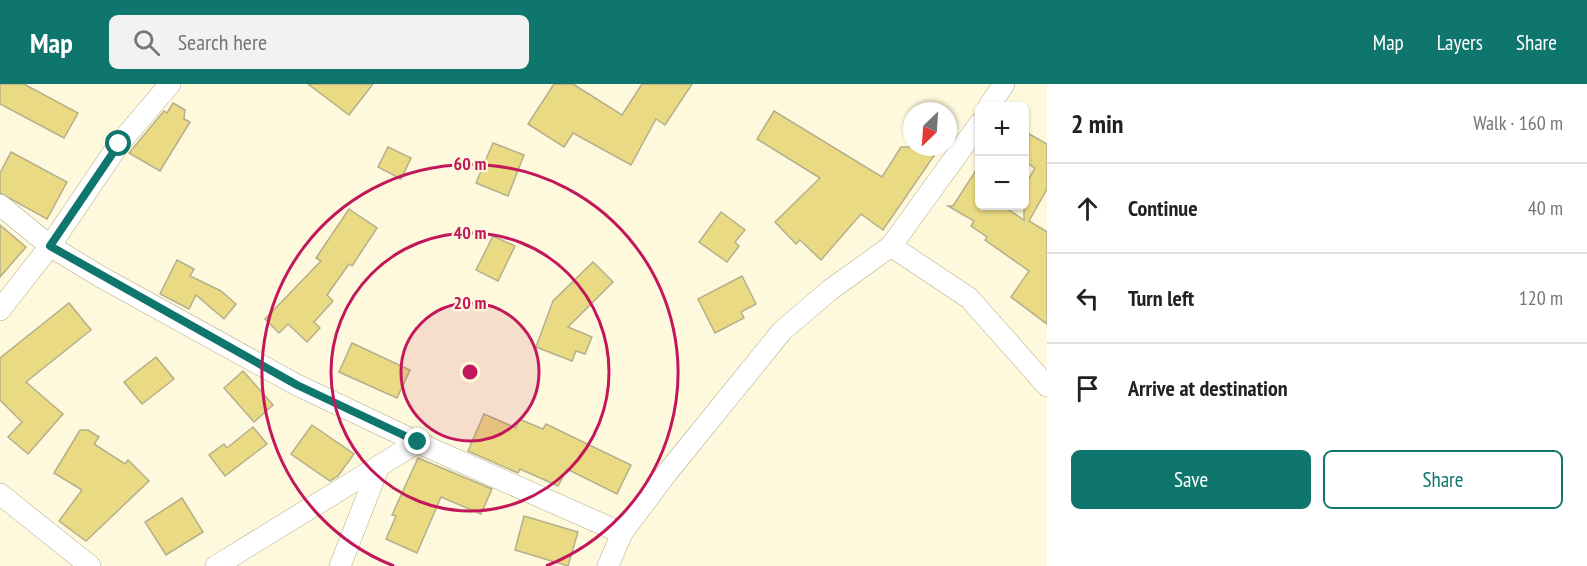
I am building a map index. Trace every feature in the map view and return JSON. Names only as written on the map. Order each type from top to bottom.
[{"type":"street","points":[[0,310],[50,246],[119,144],[170,84]]},
{"type":"street","points":[[993,102],[1004,84]]},
{"type":"street","points":[[608,566],[622,533],[667,473],[782,331],[830,290],[891,246],[975,130]]},
{"type":"street","points":[[0,206],[50,246],[297,385],[622,533]]},
{"type":"street","points":[[891,246],[969,298],[1047,386]]},
{"type":"street","points":[[216,566],[418,442]]},
{"type":"street","points":[[340,566],[379,466]]},
{"type":"street","points":[[0,494],[90,566]]},
{"type":"building","points":[[0,84],[24,84],[78,113],[64,138],[0,104]]},
{"type":"building","points":[[308,84],[373,84],[349,115]]},
{"type":"building","points":[[554,84],[573,84],[622,115],[642,84],[692,84],[665,125],[656,119],[631,165],[573,133],[564,147],[528,124]]},
{"type":"building","points":[[173,103],[185,110],[184,119],[190,122],[160,171],[129,153],[164,111],[167,113]]},
{"type":"building","points":[[774,111],[882,177],[901,147],[903,147],[903,156],[934,156],[883,230],[861,214],[821,260],[800,240],[796,244],[775,222],[820,178],[757,139]]},
{"type":"building","points":[[1029,134],[1047,144],[1047,189],[1029,221],[1047,232],[1047,324],[1011,297],[1029,271],[985,240],[987,237],[971,226],[974,221],[948,206],[953,206],[975,172],[975,210],[1009,210],[1024,220],[1024,210],[1029,210],[1029,178],[1035,168],[1029,164]]},
{"type":"building","points":[[493,143],[524,155],[508,196],[476,183]]},
{"type":"building","points":[[388,147],[411,158],[401,179],[378,167]]},
{"type":"building","points":[[11,152],[67,182],[47,219],[0,193],[0,173]]},
{"type":"building","points":[[349,209],[377,228],[352,266],[349,264],[327,295],[333,301],[314,322],[320,328],[307,342],[288,324],[279,333],[265,319],[321,261],[316,258]]},
{"type":"building","points":[[721,212],[745,230],[735,242],[739,246],[727,262],[699,242]]},
{"type":"building","points":[[0,225],[26,247],[0,277]]},
{"type":"building","points":[[493,236],[515,246],[498,281],[476,270]]},
{"type":"building","points":[[177,260],[194,269],[190,276],[221,291],[236,304],[224,319],[196,295],[189,309],[160,294]]},
{"type":"building","points":[[593,262],[613,282],[568,327],[592,337],[585,354],[576,351],[572,361],[536,347],[553,301]]},
{"type":"building","points":[[742,276],[756,304],[741,312],[744,318],[715,333],[698,299]]},
{"type":"building","points":[[69,303],[91,330],[26,382],[63,414],[28,454],[8,437],[22,422],[0,400],[0,358]]},
{"type":"building","points":[[352,343],[410,370],[397,398],[339,372]]},
{"type":"building","points":[[156,357],[174,379],[142,404],[124,382]]},
{"type":"building","points":[[243,371],[273,405],[254,422],[224,388]]},
{"type":"building","points":[[484,414],[516,428],[519,419],[543,429],[546,424],[631,465],[617,494],[567,469],[558,486],[520,469],[518,473],[468,451]]},
{"type":"building","points":[[312,425],[354,454],[338,476],[330,481],[291,454]]},
{"type":"building","points":[[253,427],[267,444],[225,476],[209,455],[224,444],[227,448]]},
{"type":"building","points":[[80,430],[88,430],[99,437],[94,444],[125,464],[128,460],[149,481],[86,541],[59,521],[82,490],[54,473]]},
{"type":"building","points":[[418,458],[492,489],[481,514],[441,497],[417,553],[386,539],[396,516],[392,515]]},
{"type":"building","points":[[182,498],[203,532],[166,555],[145,522]]},
{"type":"building","points":[[524,516],[578,532],[568,566],[515,550]]},
{"type":"route","points":[[119,144],[50,246],[101,277],[297,385],[418,442]]}]
